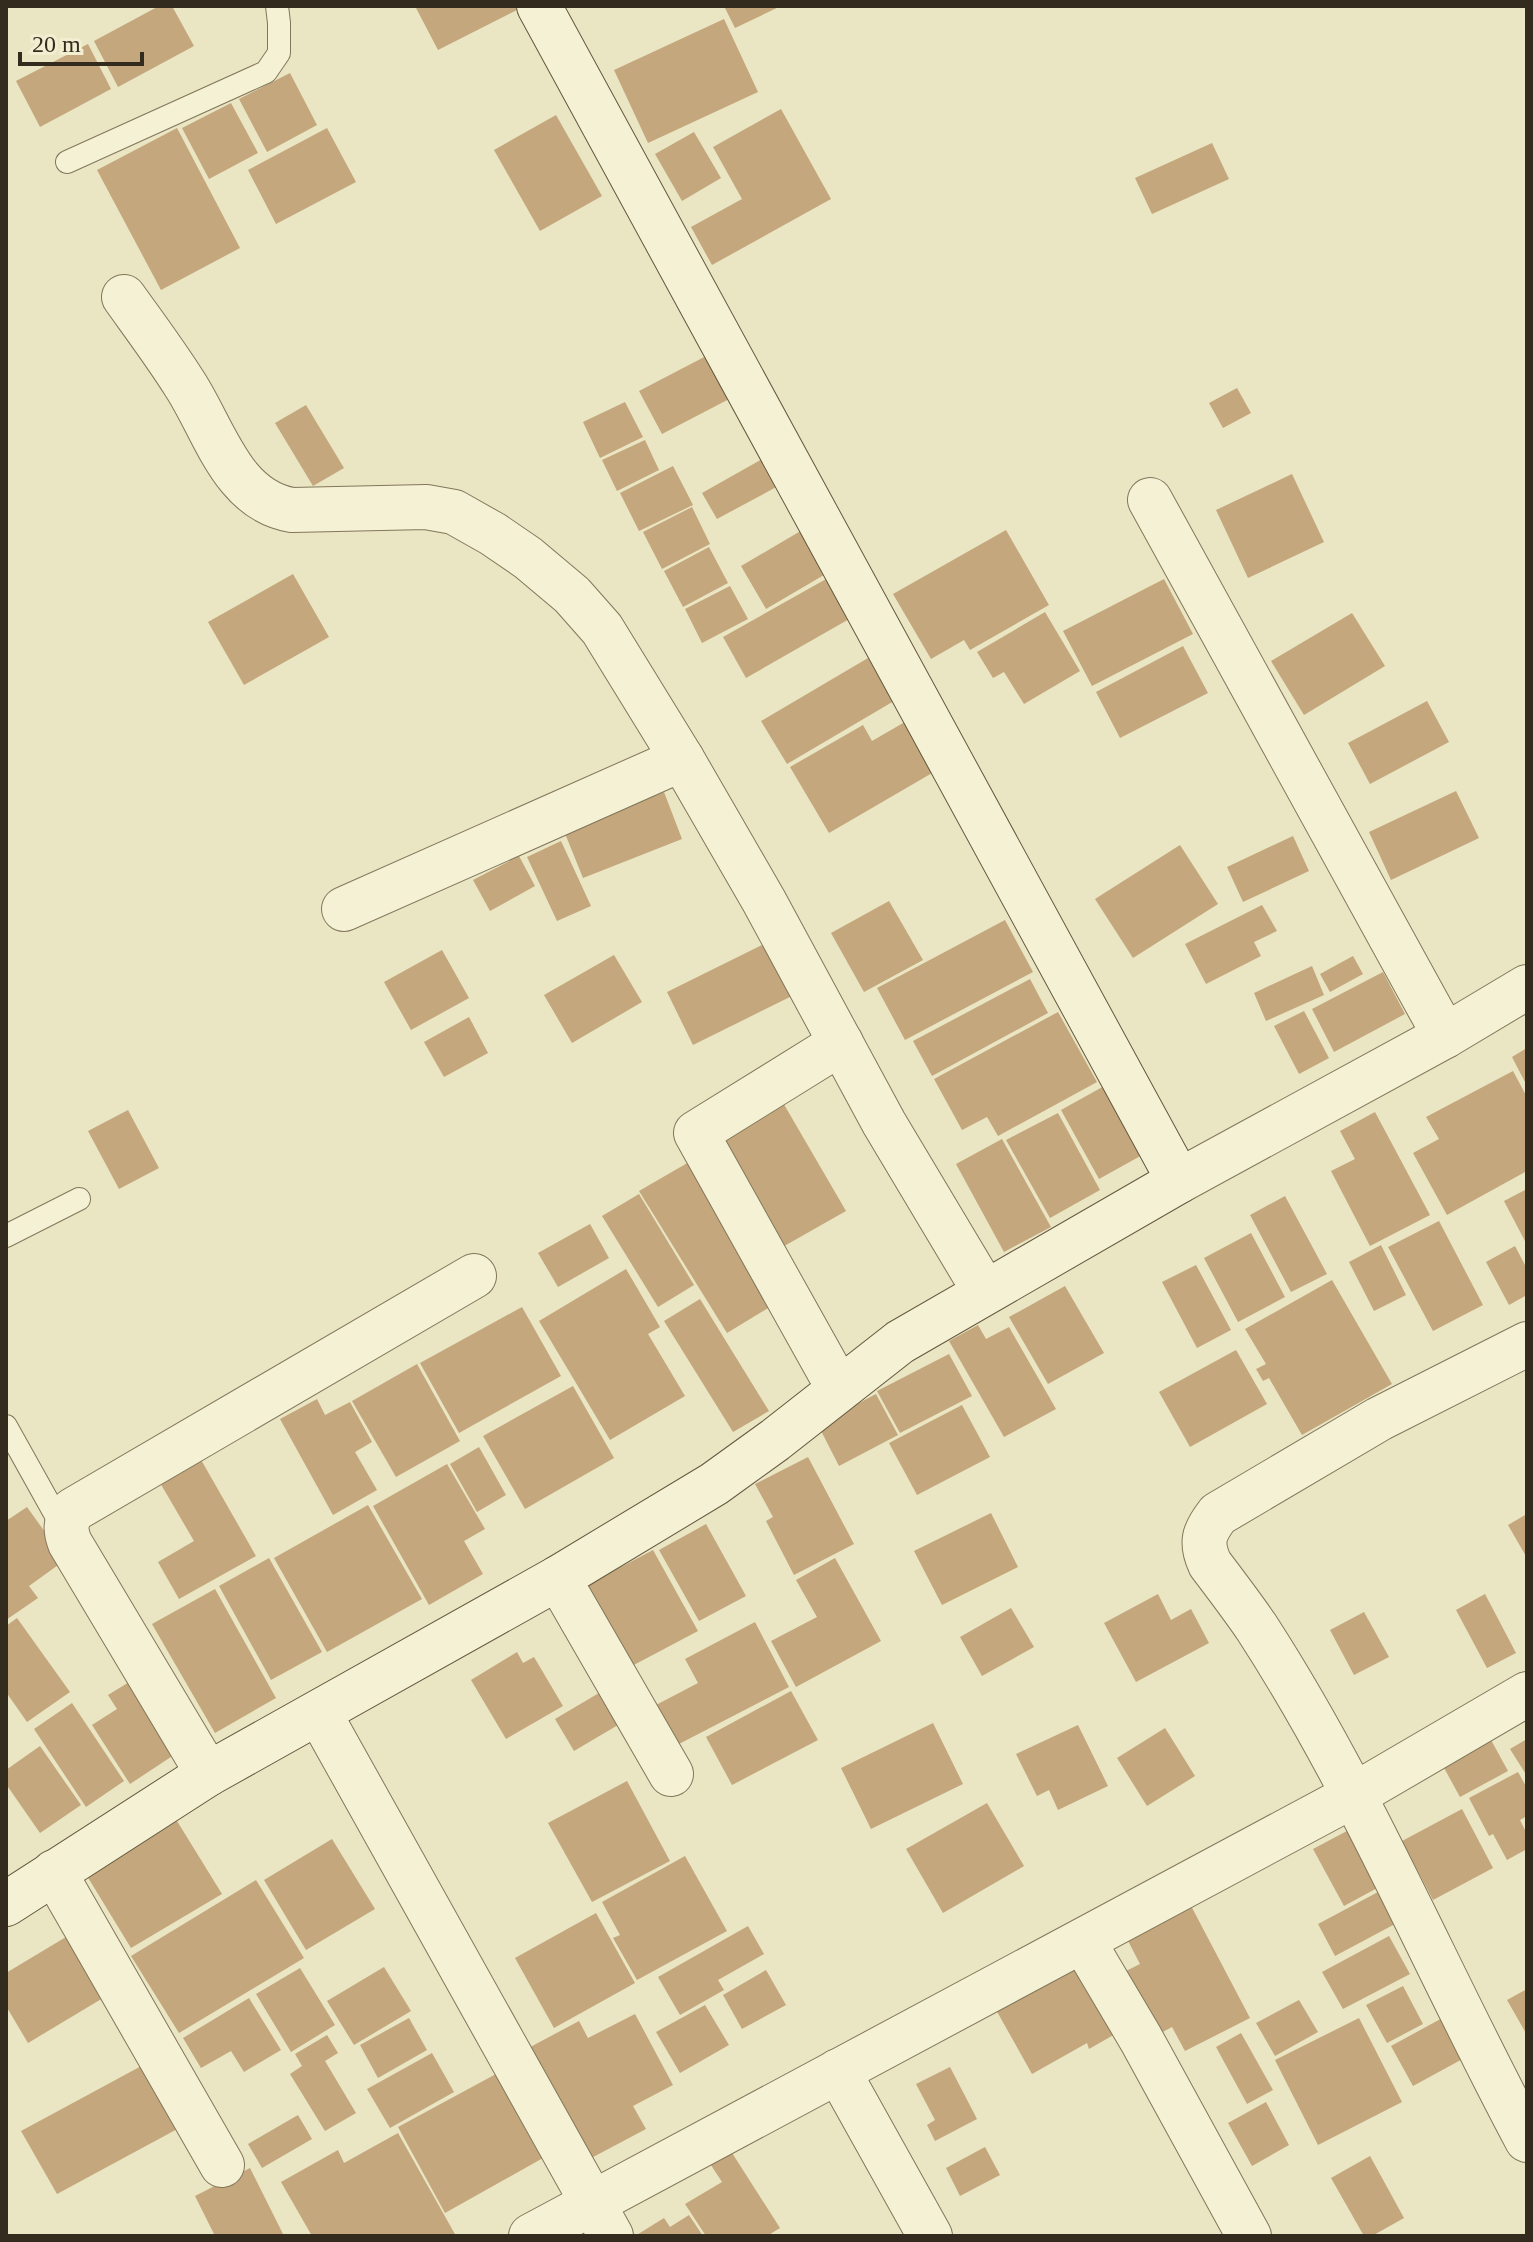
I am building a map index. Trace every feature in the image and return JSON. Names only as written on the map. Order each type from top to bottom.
[{"type":"street","points":[[539,6],[1179,1181]]},
{"type":"street","points":[[124,297],[186,384],[236,476],[254,494],[275,507],[292,510],[426,507],[454,512],[528,558],[572,595],[602,629],[682,759],[764,901],[884,1123],[985,1292]]},
{"type":"street","points":[[1150,500],[1445,1036]]},
{"type":"street","points":[[344,909],[682,759]]},
{"type":"street","points":[[6,1904],[208,1774],[558,1578],[714,1484],[900,1342],[1179,1181],[1445,1036],[1527,987]]},
{"type":"street","points":[[839,1389],[696,1133],[841,1043]]},
{"type":"street","points":[[208,1774],[70,1543],[67,1519],[73,1510],[474,1276]]},
{"type":"street","points":[[1527,1344],[1379,1419],[1218,1514],[1206,1529],[1204,1543],[1210,1564],[1256,1626],[1354,1795],[1481,2055],[1527,2140]]},
{"type":"street","points":[[558,1578],[671,1774]]},
{"type":"street","points":[[531,2236],[602,2220],[838,2071],[1354,1795],[1527,1694]]},
{"type":"street","points":[[319,1713],[602,2220]]},
{"type":"street","points":[[54,1872],[222,2165]]},
{"type":"street","points":[[1083,1941],[1141,2039],[1249,2236]]},
{"type":"street","points":[[838,2071],[930,2236]]},
{"type":"lane","points":[[67,162],[266,72],[279,53],[277,6]]},
{"type":"lane","points":[[6,1236],[79,1199]]},
{"type":"lane","points":[[6,1426],[67,1534]]},
{"type":"building","points":[[159,6],[172,6],[194,46],[118,87],[94,41]]},
{"type":"building","points":[[415,6],[515,6],[517,10],[438,50]]},
{"type":"building","points":[[724,6],[781,6],[735,28]]},
{"type":"building","points":[[724,19],[758,92],[648,143],[614,70]]},
{"type":"building","points":[[88,44],[111,89],[40,127],[16,81]]},
{"type":"building","points":[[290,73],[317,125],[267,152],[239,99]]},
{"type":"building","points":[[231,103],[258,153],[209,179],[182,128]]},
{"type":"building","points":[[781,109],[831,199],[712,265],[691,227],[742,199],[713,147]]},
{"type":"building","points":[[556,115],[602,196],[540,231],[494,150]]},
{"type":"building","points":[[177,128],[240,248],[161,290],[97,170]]},
{"type":"building","points":[[327,128],[356,182],[276,224],[248,170]]},
{"type":"building","points":[[694,132],[721,178],[682,201],[655,154]]},
{"type":"building","points":[[1212,143],[1229,179],[1152,214],[1135,178]]},
{"type":"building","points":[[710,354],[733,397],[662,434],[639,391]]},
{"type":"building","points":[[1237,388],[1251,413],[1223,428],[1209,403]]},
{"type":"building","points":[[625,402],[643,437],[600,458],[583,422]]},
{"type":"building","points":[[306,405],[344,468],[313,486],[275,423]]},
{"type":"building","points":[[645,440],[659,470],[617,491],[602,460]]},
{"type":"building","points":[[764,458],[780,485],[717,519],[702,493]]},
{"type":"building","points":[[673,466],[693,505],[639,531],[620,493]]},
{"type":"building","points":[[1292,474],[1324,542],[1248,578],[1216,510]]},
{"type":"building","points":[[692,507],[710,544],[662,569],[643,532]]},
{"type":"building","points":[[804,529],[829,572],[766,609],[741,566]]},
{"type":"building","points":[[1006,530],[1049,605],[970,650],[964,640],[931,659],[893,594]]},
{"type":"building","points":[[709,547],[728,583],[683,607],[664,571]]},
{"type":"building","points":[[293,574],[329,637],[244,685],[208,622]]},
{"type":"building","points":[[835,574],[858,614],[746,678],[723,637]]},
{"type":"building","points":[[1164,579],[1193,634],[1092,686],[1063,631]]},
{"type":"building","points":[[730,586],[748,619],[702,643],[685,609]]},
{"type":"building","points":[[1045,612],[1080,671],[1024,704],[1004,672],[993,678],[977,652]]},
{"type":"building","points":[[1352,613],[1385,666],[1304,715],[1271,661]]},
{"type":"building","points":[[1183,646],[1208,693],[1120,738],[1096,692]]},
{"type":"building","points":[[868,658],[894,701],[787,764],[761,721]]},
{"type":"building","points":[[1427,701],[1449,742],[1370,784],[1348,743]]},
{"type":"building","points":[[910,719],[939,769],[829,833],[790,767],[863,725],[872,741]]},
{"type":"building","points":[[1456,791],[1479,838],[1391,880],[1369,832]]},
{"type":"building","points":[[664,792],[682,839],[583,878],[564,831]]},
{"type":"building","points":[[1293,836],[1309,871],[1243,902],[1227,867]]},
{"type":"building","points":[[561,841],[591,906],[557,921],[527,857]]},
{"type":"building","points":[[1180,845],[1218,904],[1133,958],[1095,899]]},
{"type":"building","points":[[519,856],[535,886],[490,911],[473,880]]},
{"type":"building","points":[[889,901],[923,960],[864,992],[831,933]]},
{"type":"building","points":[[1262,905],[1277,931],[1254,942],[1261,956],[1206,984],[1185,944]]},
{"type":"building","points":[[1005,920],[1033,972],[905,1040],[877,988]]},
{"type":"building","points":[[772,940],[798,993],[693,1045],[667,992]]},
{"type":"building","points":[[442,950],[469,998],[411,1030],[384,982]]},
{"type":"building","points":[[614,955],[642,1002],[572,1043],[544,995]]},
{"type":"building","points":[[1353,956],[1363,974],[1330,992],[1320,974]]},
{"type":"building","points":[[1312,966],[1324,995],[1266,1021],[1254,993]]},
{"type":"building","points":[[1383,972],[1405,1014],[1334,1052],[1312,1009]]},
{"type":"building","points":[[1030,979],[1048,1013],[932,1076],[913,1041]]},
{"type":"building","points":[[1304,1011],[1329,1058],[1299,1074],[1274,1026]]},
{"type":"building","points":[[1058,1012],[1097,1082],[998,1136],[987,1117],[962,1130],[934,1079]]},
{"type":"building","points":[[469,1017],[488,1053],[444,1077],[424,1042]]},
{"type":"building","points":[[1527,1048],[1527,1086],[1512,1057]]},
{"type":"building","points":[[1513,1071],[1527,1097],[1527,1171],[1447,1215],[1413,1153],[1439,1139],[1426,1117]]},
{"type":"building","points":[[1106,1085],[1144,1154],[1099,1179],[1061,1110]]},
{"type":"building","points":[[782,1101],[846,1211],[779,1249],[716,1139]]},
{"type":"building","points":[[128,1110],[159,1168],[119,1189],[88,1131]]},
{"type":"building","points":[[1375,1112],[1430,1215],[1370,1246],[1331,1171],[1355,1159],[1340,1131]]},
{"type":"building","points":[[1058,1113],[1100,1190],[1050,1218],[1006,1140]]},
{"type":"building","points":[[1002,1139],[1051,1227],[1004,1252],[956,1164]]},
{"type":"building","points":[[696,1158],[783,1299],[727,1333],[639,1191]]},
{"type":"building","points":[[1527,1189],[1527,1245],[1504,1201]]},
{"type":"building","points":[[639,1194],[694,1285],[658,1307],[602,1216]]},
{"type":"building","points":[[1285,1196],[1327,1274],[1291,1292],[1250,1215]]},
{"type":"building","points":[[1439,1221],[1483,1305],[1433,1331],[1388,1247]]},
{"type":"building","points":[[590,1224],[609,1258],[558,1287],[538,1253]]},
{"type":"building","points":[[1251,1233],[1285,1297],[1238,1322],[1204,1258]]},
{"type":"building","points":[[1381,1245],[1406,1295],[1374,1311],[1349,1262]]},
{"type":"building","points":[[1515,1246],[1527,1269],[1527,1295],[1509,1305],[1486,1262]]},
{"type":"building","points":[[1196,1265],[1231,1330],[1197,1348],[1162,1282]]},
{"type":"building","points":[[626,1269],[660,1327],[648,1334],[685,1396],[610,1440],[539,1321]]},
{"type":"building","points":[[1332,1280],[1392,1384],[1302,1435],[1269,1378],[1263,1381],[1256,1369],[1266,1364],[1245,1329]]},
{"type":"building","points":[[1065,1286],[1104,1353],[1048,1384],[1009,1317]]},
{"type":"building","points":[[700,1299],[769,1411],[733,1432],[664,1321]]},
{"type":"building","points":[[522,1307],[561,1376],[459,1433],[420,1363]]},
{"type":"building","points":[[978,1325],[986,1339],[1009,1327],[1056,1409],[1004,1437],[949,1341]]},
{"type":"building","points":[[1236,1350],[1267,1404],[1190,1447],[1159,1392]]},
{"type":"building","points":[[949,1354],[972,1396],[900,1433],[877,1391]]},
{"type":"building","points":[[417,1364],[460,1441],[396,1477],[352,1401]]},
{"type":"building","points":[[573,1386],[614,1458],[525,1509],[483,1436]]},
{"type":"building","points":[[876,1394],[898,1435],[839,1466],[818,1425]]},
{"type":"building","points":[[317,1399],[325,1415],[350,1402],[372,1442],[355,1452],[377,1490],[333,1515],[280,1419]]},
{"type":"building","points":[[962,1405],[990,1457],[917,1495],[889,1443]]},
{"type":"building","points":[[479,1447],[506,1495],[477,1512],[450,1464]]},
{"type":"building","points":[[808,1457],[854,1544],[794,1575],[766,1521],[773,1517],[755,1484]]},
{"type":"building","points":[[200,1458],[256,1556],[179,1599],[158,1562],[194,1541],[159,1481]]},
{"type":"building","points":[[447,1464],[485,1529],[464,1541],[483,1574],[429,1605],[373,1506]]},
{"type":"building","points":[[368,1505],[422,1599],[327,1652],[274,1558]]},
{"type":"building","points":[[27,1507],[65,1560],[29,1586],[38,1598],[6,1620],[6,1521]]},
{"type":"building","points":[[991,1513],[1018,1567],[942,1605],[914,1551]]},
{"type":"building","points":[[1527,1514],[1527,1558],[1508,1525]]},
{"type":"building","points":[[706,1524],[746,1596],[699,1621],[659,1550]]},
{"type":"building","points":[[653,1550],[698,1631],[630,1667],[585,1586]]},
{"type":"building","points":[[269,1558],[322,1652],[271,1680],[219,1586]]},
{"type":"building","points":[[835,1558],[881,1641],[796,1687],[771,1641],[817,1617],[796,1580]]},
{"type":"building","points":[[215,1589],[276,1698],[215,1733],[152,1624]]},
{"type":"building","points":[[1158,1594],[1171,1620],[1191,1609],[1209,1643],[1136,1682],[1104,1623]]},
{"type":"building","points":[[1485,1594],[1516,1653],[1487,1668],[1456,1610]]},
{"type":"building","points":[[1011,1608],[1034,1647],[982,1676],[960,1637]]},
{"type":"building","points":[[1364,1612],[1389,1657],[1354,1675],[1330,1630]]},
{"type":"building","points":[[17,1618],[70,1692],[27,1722],[6,1692],[6,1626]]},
{"type":"building","points":[[755,1622],[789,1687],[677,1745],[656,1705],[698,1683],[685,1659]]},
{"type":"building","points":[[517,1652],[523,1663],[534,1657],[563,1706],[506,1739],[471,1680]]},
{"type":"building","points":[[139,1676],[186,1747],[130,1784],[92,1725],[117,1709],[108,1695]]},
{"type":"building","points":[[604,1690],[623,1722],[574,1751],[555,1719]]},
{"type":"building","points":[[791,1691],[818,1740],[732,1785],[706,1737]]},
{"type":"building","points":[[72,1703],[124,1781],[86,1807],[34,1729]]},
{"type":"building","points":[[933,1723],[963,1784],[871,1829],[841,1768]]},
{"type":"building","points":[[1078,1725],[1108,1786],[1058,1810],[1049,1790],[1037,1796],[1016,1754]]},
{"type":"building","points":[[1165,1728],[1195,1776],[1147,1806],[1117,1758]]},
{"type":"building","points":[[1527,1739],[1527,1776],[1510,1749]]},
{"type":"building","points":[[1491,1740],[1508,1771],[1460,1797],[1443,1766]]},
{"type":"building","points":[[40,1746],[81,1805],[40,1833],[6,1784],[6,1770]]},
{"type":"building","points":[[1518,1772],[1527,1788],[1527,1816],[1520,1820],[1527,1834],[1527,1849],[1507,1860],[1493,1834],[1489,1836],[1469,1798]]},
{"type":"building","points":[[627,1781],[670,1861],[592,1902],[548,1823]]},
{"type":"building","points":[[987,1803],[1024,1866],[943,1913],[906,1849]]},
{"type":"building","points":[[1462,1809],[1493,1868],[1433,1900],[1402,1841]]},
{"type":"building","points":[[177,1821],[222,1894],[131,1948],[87,1876]]},
{"type":"building","points":[[1362,1823],[1392,1880],[1344,1906],[1313,1849]]},
{"type":"building","points":[[332,1839],[375,1909],[306,1950],[264,1880]]},
{"type":"building","points":[[685,1856],[727,1931],[637,1980],[613,1938],[620,1935],[602,1902]]},
{"type":"building","points":[[256,1880],[304,1958],[179,2033],[131,1956]]},
{"type":"building","points":[[1378,1892],[1395,1924],[1335,1956],[1318,1924]]},
{"type":"building","points":[[1189,1902],[1250,2018],[1185,2051],[1172,2027],[1157,2035],[1124,1972],[1140,1964],[1125,1935]]},
{"type":"building","points":[[596,1913],[635,1983],[554,2028],[515,1958]]},
{"type":"building","points":[[748,1926],[764,1954],[718,1980],[724,1990],[680,2015],[658,1977]]},
{"type":"building","points":[[1389,1936],[1410,1974],[1343,2009],[1322,1972]]},
{"type":"building","points":[[66,1937],[103,1998],[28,2043],[6,2006],[6,1973]]},
{"type":"building","points":[[1084,1958],[1124,2029],[1089,2049],[1087,2043],[1032,2074],[995,2008]]},
{"type":"building","points":[[384,1967],[411,2011],[354,2045],[327,2001]]},
{"type":"building","points":[[300,1968],[335,2025],[291,2052],[256,1994]]},
{"type":"building","points":[[766,1970],[786,2005],[742,2029],[723,1995]]},
{"type":"building","points":[[1403,1986],[1423,2024],[1387,2043],[1366,2005]]},
{"type":"building","points":[[1527,1989],[1527,2035],[1507,2000]]},
{"type":"building","points":[[249,1998],[281,2050],[244,2072],[231,2051],[201,2068],[183,2038]]},
{"type":"building","points":[[1299,2000],[1318,2032],[1275,2056],[1256,2023]]},
{"type":"building","points":[[705,2005],[729,2045],[680,2073],[656,2032]]},
{"type":"building","points":[[635,2014],[673,2085],[633,2106],[646,2129],[580,2164],[521,2052],[579,2021],[588,2038]]},
{"type":"building","points":[[1446,2016],[1468,2056],[1413,2086],[1391,2046]]},
{"type":"building","points":[[409,2018],[427,2050],[378,2078],[360,2045]]},
{"type":"building","points":[[1359,2018],[1402,2102],[1318,2145],[1275,2060]]},
{"type":"building","points":[[1241,2033],[1273,2090],[1247,2104],[1216,2047]]},
{"type":"building","points":[[327,2035],[338,2053],[325,2061],[356,2113],[325,2131],[290,2074],[302,2066],[295,2054]]},
{"type":"building","points":[[432,2053],[454,2092],[390,2128],[367,2089]]},
{"type":"building","points":[[145,2064],[181,2127],[57,2194],[21,2131]]},
{"type":"building","points":[[950,2067],[977,2119],[935,2141],[927,2125],[935,2120],[916,2084]]},
{"type":"building","points":[[496,2074],[543,2158],[445,2213],[398,2127]]},
{"type":"building","points":[[1266,2102],[1289,2145],[1252,2166],[1228,2123]]},
{"type":"building","points":[[298,2115],[312,2139],[262,2168],[248,2144]]},
{"type":"building","points":[[398,2133],[456,2236],[312,2236],[281,2182],[338,2150],[344,2163]]},
{"type":"building","points":[[727,2145],[780,2228],[767,2236],[706,2236],[685,2204],[722,2182],[707,2159]]},
{"type":"building","points":[[985,2147],[1000,2175],[960,2196],[946,2168]]},
{"type":"building","points":[[1370,2156],[1404,2218],[1372,2236],[1364,2236],[1331,2178]]},
{"type":"building","points":[[250,2168],[284,2236],[215,2236],[195,2196]]},
{"type":"building","points":[[689,2215],[703,2236],[635,2236],[664,2218],[670,2227]]}]
